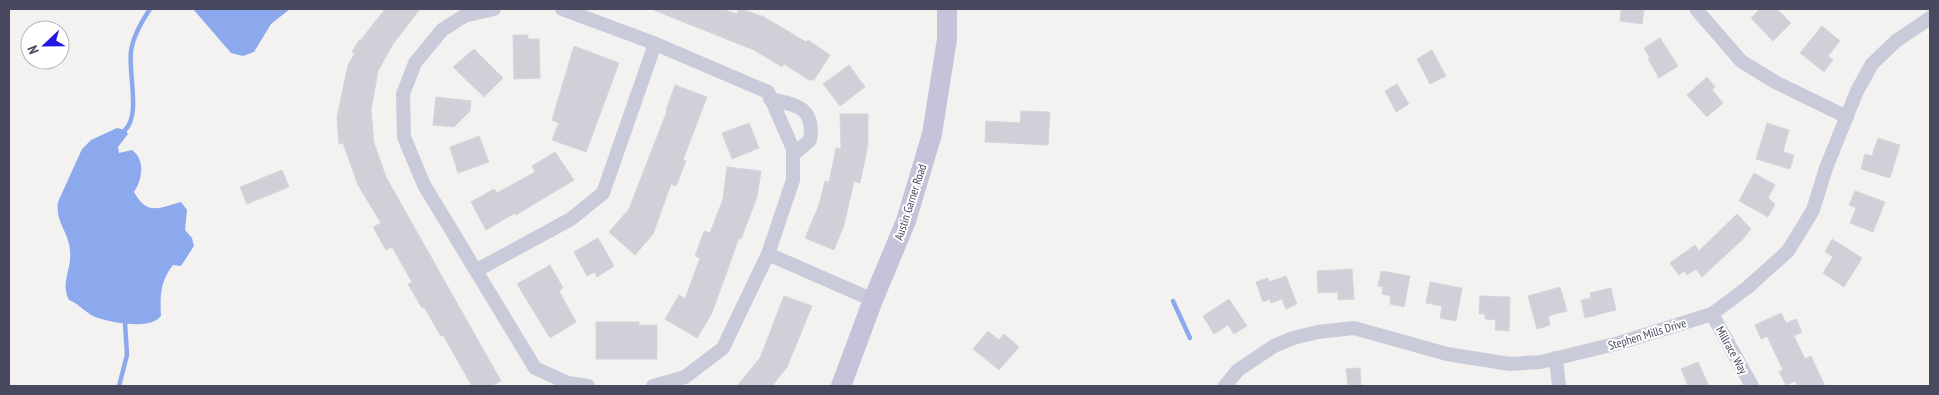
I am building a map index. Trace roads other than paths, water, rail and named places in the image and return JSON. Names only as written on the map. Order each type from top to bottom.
[{"type":"street","points":[[494,9],[464,16],[442,30],[415,63],[403,94],[404,138],[424,185],[477,270],[507,325],[535,368],[568,383],[588,386]]},
{"type":"street","points":[[562,9],[655,44],[768,92],[793,149],[793,180],[768,254],[723,348],[685,377],[653,386]]},
{"type":"street","name":"Austin Garner Road","points":[[841,386],[873,300],[906,221],[932,134],[947,39],[946,9]]},
{"type":"street","points":[[1696,9],[1741,60],[1775,82],[1847,117]]},
{"type":"street","name":"Stephen Mills Drive","points":[[1225,386],[1238,370],[1286,340],[1318,332],[1354,328],[1447,354],[1510,364],[1542,362],[1619,343],[1712,314],[1748,287],[1788,251],[1812,210],[1857,91],[1872,64],[1896,41],[1930,18]]},
{"type":"street","points":[[477,270],[571,219],[603,193],[655,44]]},
{"type":"street","points":[[770,99],[790,103],[804,110],[812,125],[810,140],[793,154]]},
{"type":"street","points":[[768,254],[873,300]]},
{"type":"street","name":"Millrace Way","points":[[1712,314],[1752,386]]},
{"type":"street","points":[[1556,358],[1560,386]]},
{"type":"water","points":[[193,9],[290,9],[271,24],[254,52],[243,56],[231,53]]},
{"type":"water","points":[[117,128],[125,130],[128,134],[118,147],[119,153],[132,150],[141,165],[141,176],[134,192],[139,200],[144,205],[154,208],[181,202],[187,210],[185,230],[192,238],[194,246],[181,266],[173,265],[165,277],[161,296],[161,316],[149,323],[131,324],[94,317],[69,300],[66,288],[70,251],[58,215],[58,202],[82,149],[91,140]]},
{"type":"waterway","points":[[125,130],[130,123],[133,104],[132,45],[138,29],[150,9]]},
{"type":"waterway","points":[[1173,301],[1190,338]]},
{"type":"waterway","points":[[119,386],[127,355],[125,323]]}]
